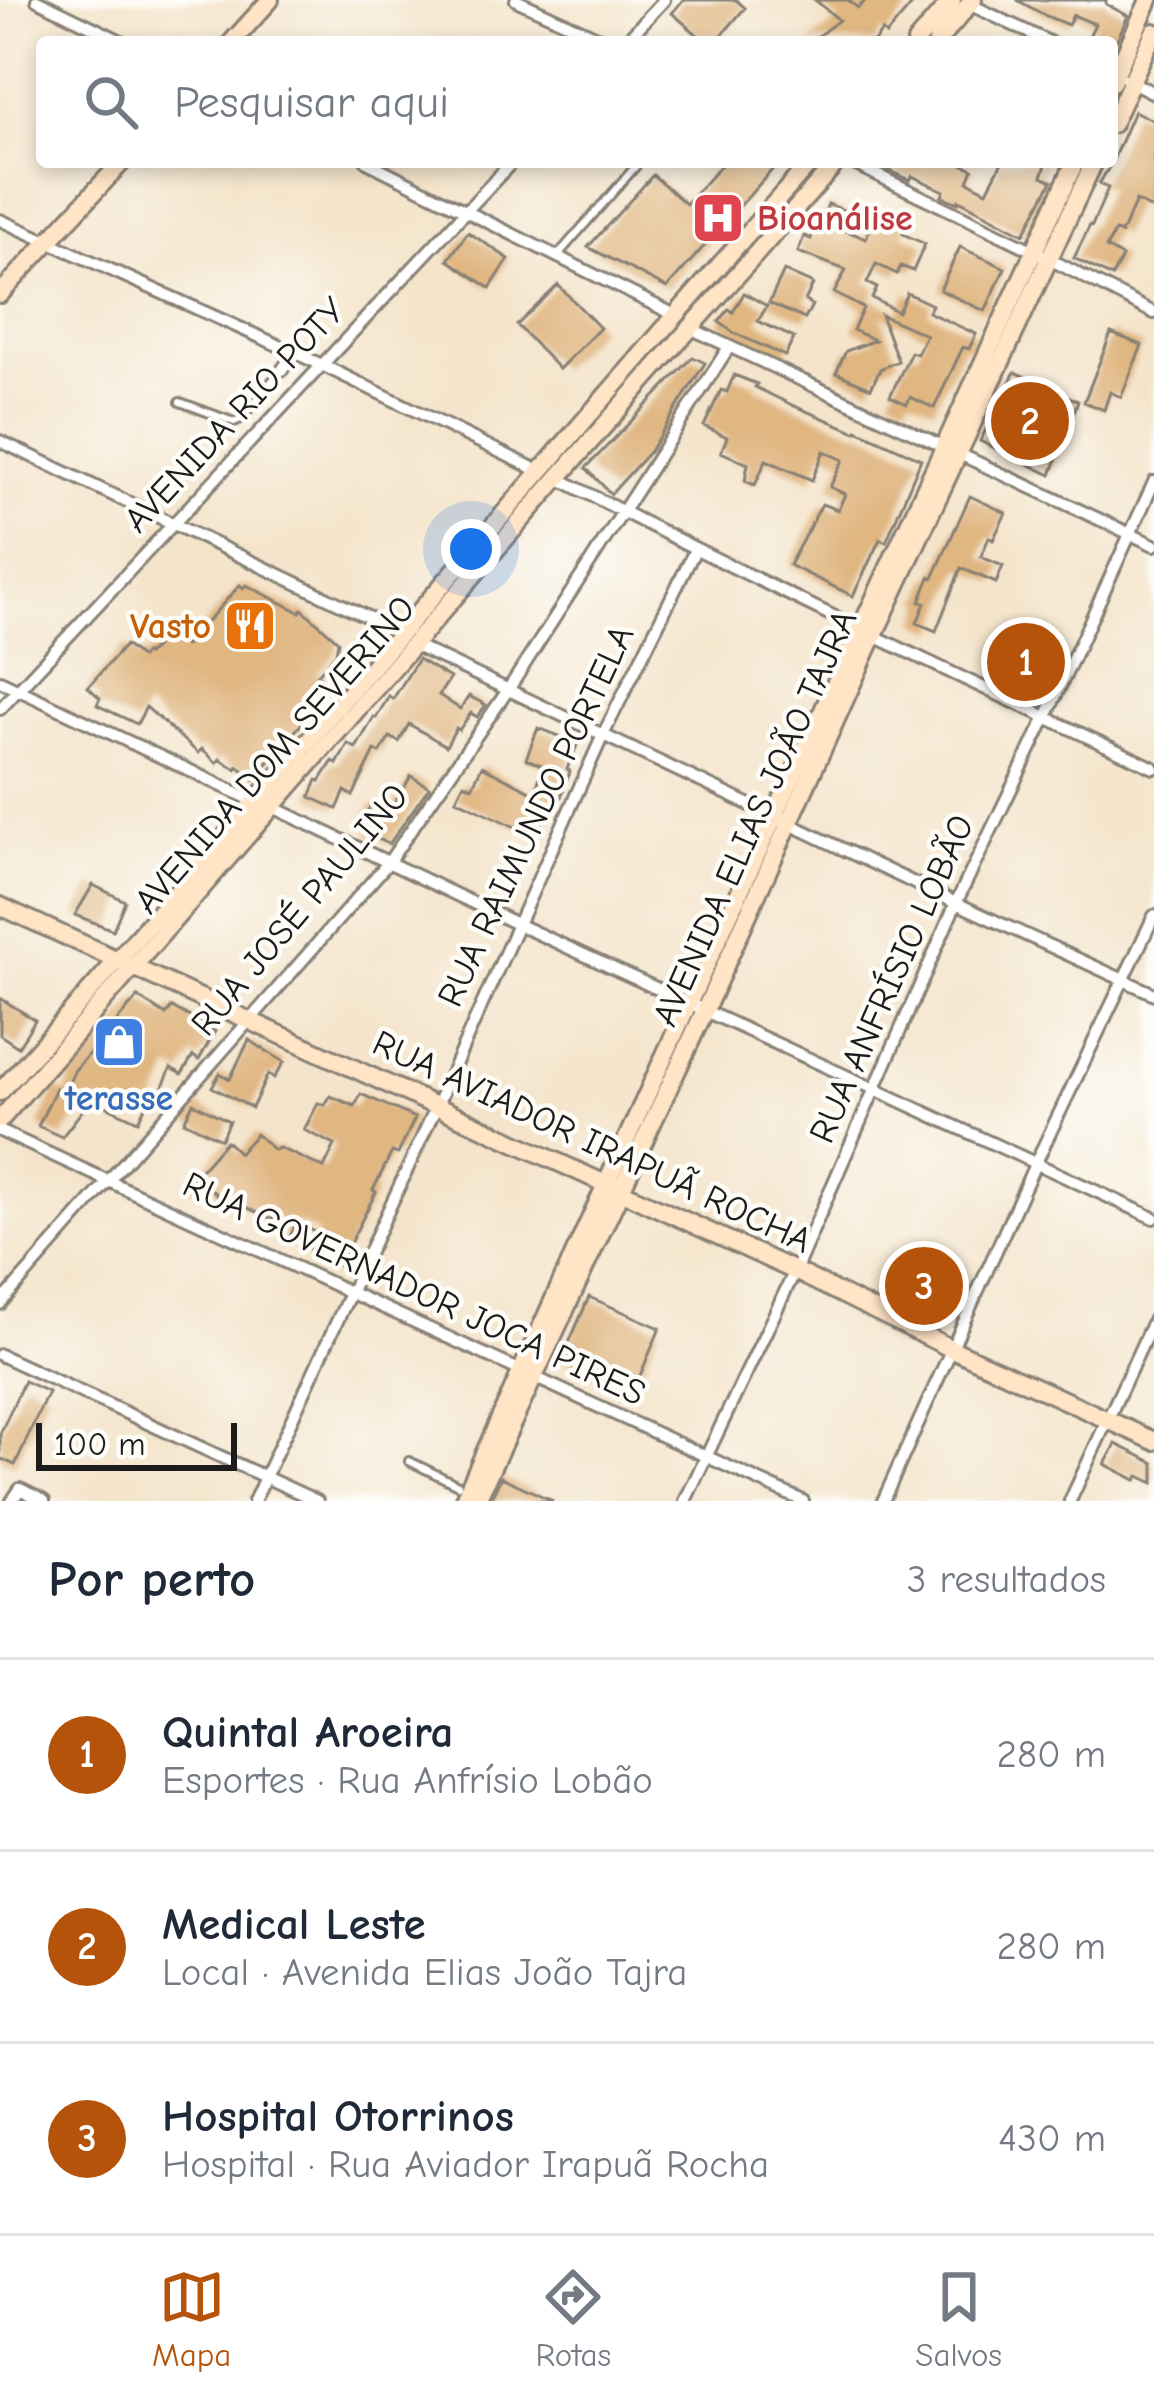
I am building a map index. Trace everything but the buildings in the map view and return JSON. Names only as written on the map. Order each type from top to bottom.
[{"type":"street","points":[[37,0],[111,36]]},
{"type":"street","points":[[238,36],[271,0]]},
{"type":"street","points":[[516,0],[595,36]]},
{"type":"street","points":[[631,36],[664,0]]},
{"type":"street","points":[[1118,77],[1149,0]]},
{"type":"street","points":[[923,36],[965,1]]},
{"type":"street","points":[[941,36],[965,1]]},
{"type":"street","points":[[965,1],[1036,36]]},
{"type":"street","points":[[1118,77],[1154,32]]},
{"type":"street","points":[[1118,77],[1154,93]]},
{"type":"street","points":[[0,294],[117,168]]},
{"type":"street","points":[[379,168],[675,315]]},
{"type":"street","name":"AVENIDA RIO POTY","points":[[0,709],[506,168]]},
{"type":"street","name":"AVENIDA DOM SEVERINO","points":[[0,1092],[273,807],[539,471],[806,168]]},
{"type":"street","name":"AVENIDA DOM SEVERINO","points":[[0,1120],[254,801],[558,478],[832,168]]},
{"type":"street","points":[[863,168],[1154,314]]},
{"type":"street","name":"AVENIDA ELIAS JOÃO TAJRA","points":[[1042,254],[1073,168]]},
{"type":"street","name":"AVENIDA ELIAS JOÃO TAJRA","points":[[466,1494],[527,1376],[1042,254],[1091,168]]},
{"type":"street","points":[[0,220],[322,365],[539,471]]},
{"type":"street","points":[[692,329],[1154,545]]},
{"type":"street","name":"RUA JOSÉ PAULINO","points":[[0,1304],[388,863],[508,690],[729,347]]},
{"type":"street","points":[[282,370],[294,353]]},
{"type":"street","points":[[0,441],[508,690],[1154,994]]},
{"type":"street","points":[[558,478],[866,634],[1154,768]]},
{"type":"street","name":"RUA ANFRÍSIO LOBÃO","points":[[686,1501],[795,1271],[956,903],[1154,482]]},
{"type":"street","name":"RUA RAIMUNDO PORTELA","points":[[254,1501],[603,735],[695,550]]},
{"type":"street","points":[[0,681],[254,801]]},
{"type":"street","points":[[273,807],[1154,1218]]},
{"type":"street","name":"RUA AVIADOR IRAPUÃ ROCHA","points":[[0,906],[1154,1441]]},
{"type":"street","points":[[883,1501],[1036,1162],[1154,916]]},
{"type":"street","name":"RUA GOVERNADOR JOCA PIRES","points":[[0,1131],[803,1501]]},
{"type":"street","points":[[1070,1501],[1154,1319]]},
{"type":"street","points":[[0,1354],[317,1501]]},
{"type":"street","points":[[12,1501],[20,1490],[44,1501]]},
{"type":"lane","points":[[557,256],[634,168]]},
{"type":"lane","points":[[180,402],[234,422],[282,370]]},
{"type":"lane","points":[[409,1461],[466,1494]]},
{"type":"place","name":"Bioanálise","points":[[718,218]]},
{"type":"place","name":"Medical Leste","points":[[1030,421]]},
{"type":"place","name":"Vasto","points":[[250,626]]},
{"type":"place","name":"Quintal Aroeira","points":[[1026,662]]},
{"type":"place","name":"terasse","points":[[119,1042]]},
{"type":"place","name":"Hospital Otorrinos","points":[[924,1286]]}]
